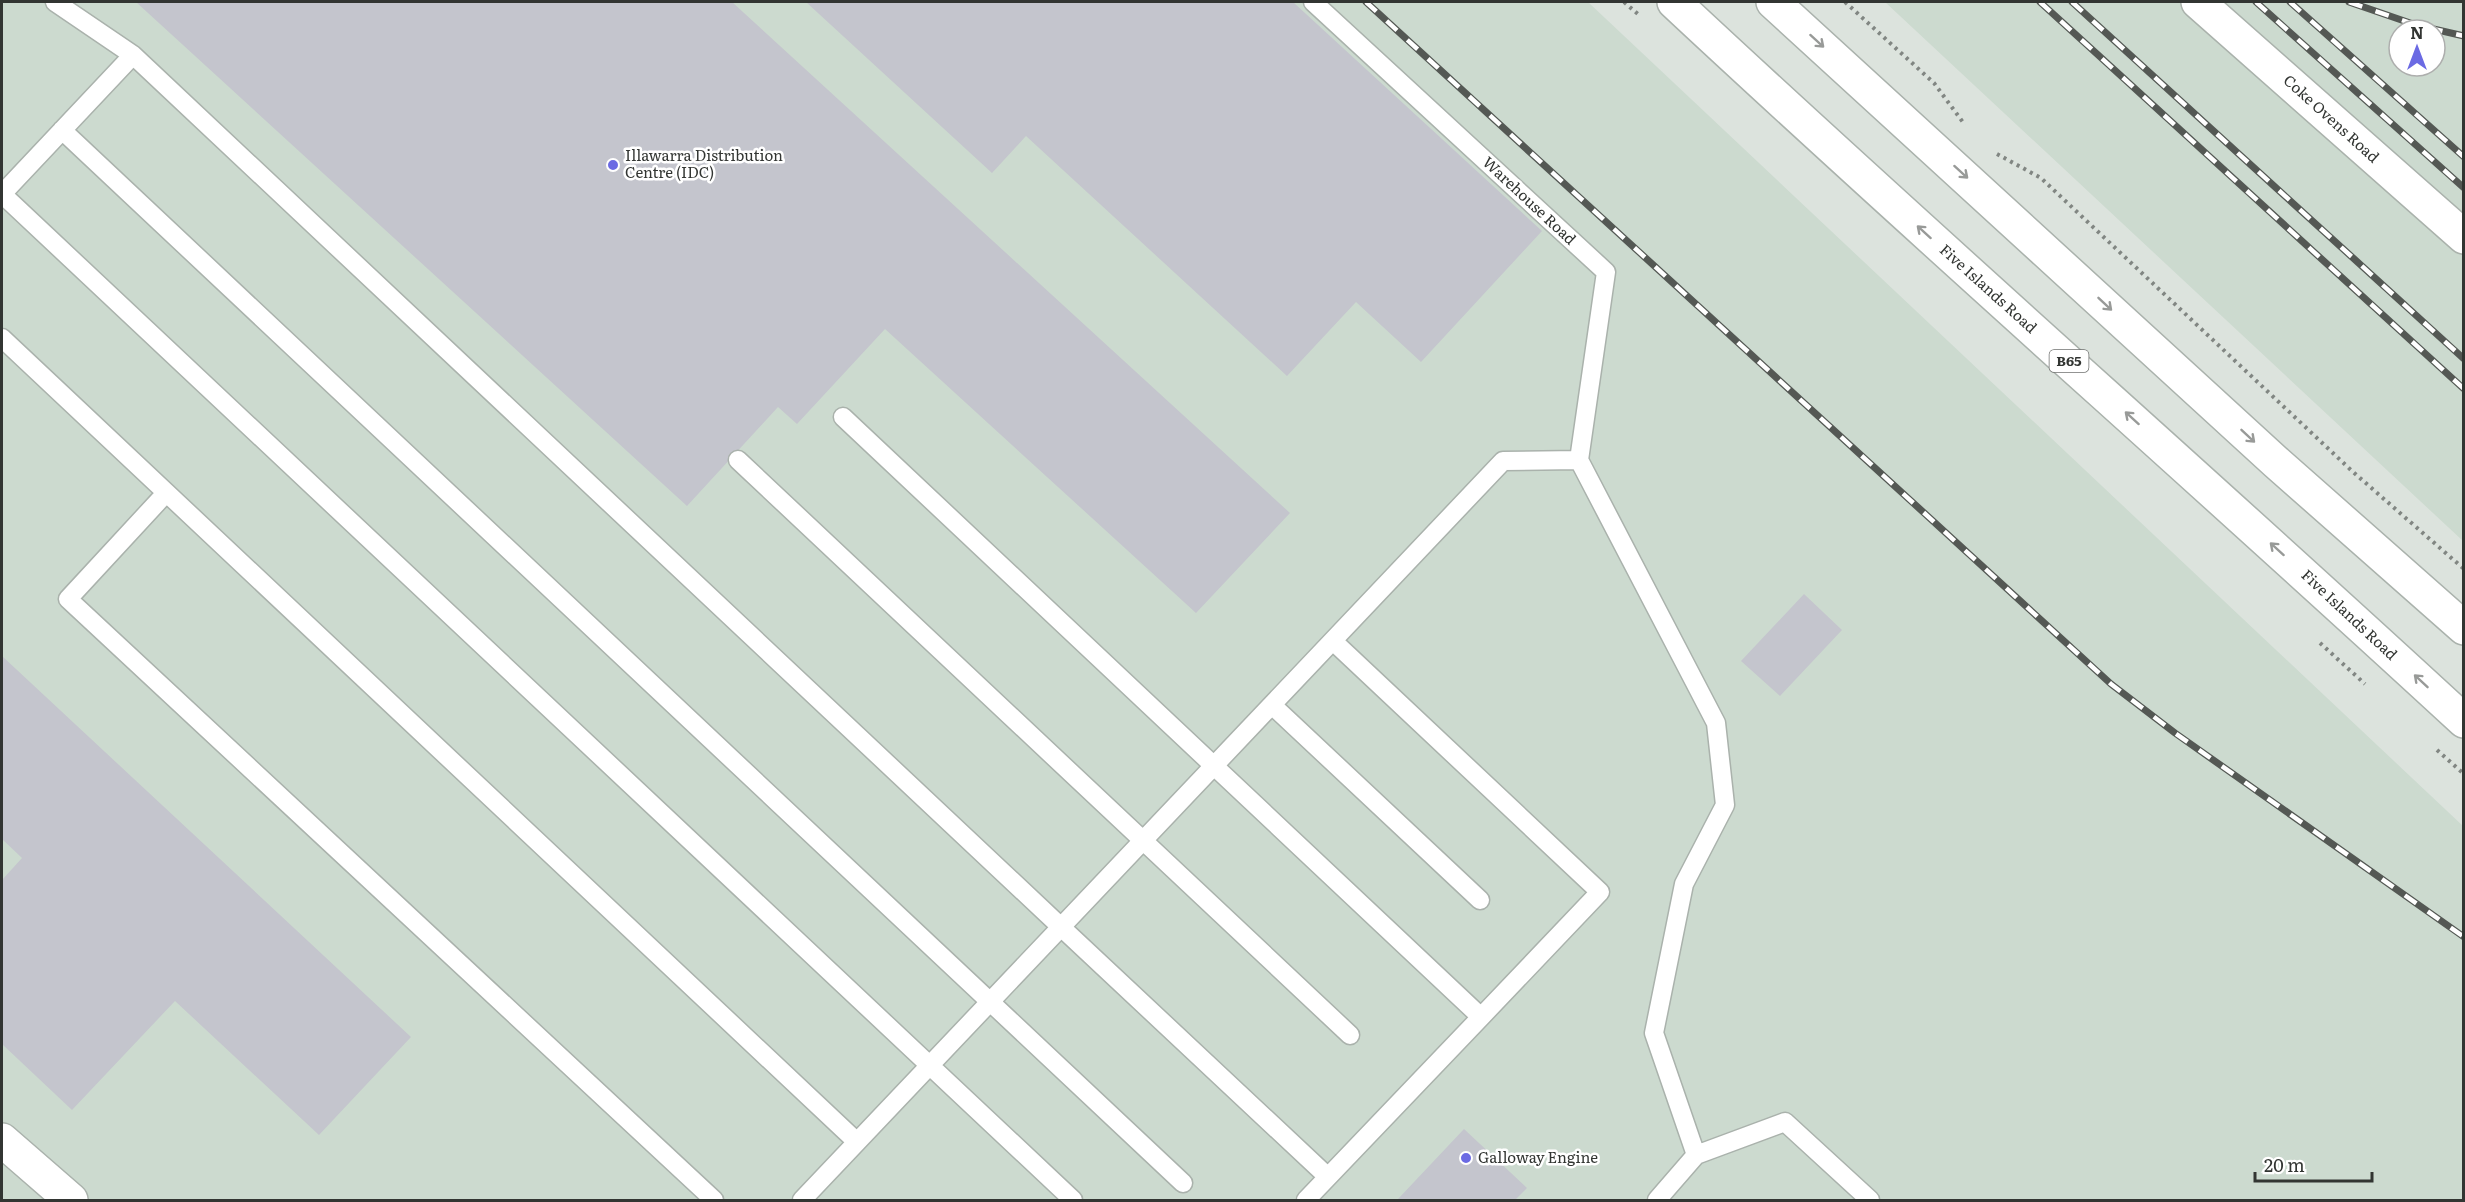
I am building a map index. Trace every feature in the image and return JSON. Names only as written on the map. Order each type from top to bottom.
[{"type":"main road","name":"Five Islands Road","points":[[1674,2],[1876,189],[2153,436],[2463,721]]},
{"type":"main road","points":[[1773,2],[2277,463],[2463,628]]},
{"type":"main road","name":"Coke Ovens Road","points":[[2198,2],[2463,237]]},
{"type":"main road","points":[[2,1140],[71,1200]]},
{"type":"lane","points":[[56,2],[134,55],[1328,1178]]},
{"type":"lane","name":"Warehouse Road","points":[[1313,2],[1606,272],[1579,460]]},
{"type":"lane","points":[[134,55],[2,194],[1073,1200]]},
{"type":"lane","points":[[62,129],[1183,1183]]},
{"type":"lane","points":[[2,338],[857,1142]]},
{"type":"lane","points":[[843,417],[1481,1017]]},
{"type":"lane","points":[[738,460],[1350,1035]]},
{"type":"lane","points":[[802,1200],[1503,461],[1579,460],[1716,723],[1725,805],[1684,884],[1654,1033],[1696,1155]]},
{"type":"lane","points":[[166,493],[68,598],[714,1200]]},
{"type":"lane","points":[[1306,1200],[1600,892],[1333,640]]},
{"type":"lane","points":[[1272,705],[1480,900]]},
{"type":"lane","points":[[1657,1200],[1696,1155],[1785,1122],[1870,1200]]},
{"type":"path","points":[[1845,2],[1934,83],[1973,133]]},
{"type":"path","points":[[1990,148],[2041,178],[2352,471],[2463,570]]},
{"type":"shaded area","points":[[2,2],[1588,2],[2463,826],[2463,1200],[2,1200]]},
{"type":"shaded area","points":[[1885,2],[2463,2],[2463,541]]},
{"type":"building","name":"Illawarra Distribution Centre (IDC)","points":[[136,2],[732,2],[1290,513],[1196,613],[885,329],[797,424],[778,407],[687,506]]},
{"type":"building","points":[[806,2],[1293,2],[1542,231],[1421,362],[1356,302],[1287,376],[1026,136],[992,173]]},
{"type":"building","points":[[1804,594],[1842,630],[1780,696],[1741,661]]},
{"type":"building","points":[[2,656],[411,1037],[319,1135],[175,1001],[72,1110],[2,1044],[2,880],[22,858],[2,839]]},
{"type":"building","name":"Galloway Engine","points":[[1464,1129],[1527,1188],[1515,1200],[1398,1199]]},
{"type":"railway","points":[[1366,2],[2111,684],[2175,733],[2464,937]]},
{"type":"railway","points":[[2040,2],[2464,389]]},
{"type":"railway","points":[[2072,2],[2464,359]]},
{"type":"railway","points":[[2256,2],[2464,188]]},
{"type":"railway","points":[[2290,2],[2464,157]]},
{"type":"railway","points":[[2349,2],[2416,25],[2464,36]]},
{"type":"place","name":"Illawarra Distribution Centre (IDC)","points":[[613,165]]},
{"type":"place","name":"Galloway Engine","points":[[1466,1158]]}]
